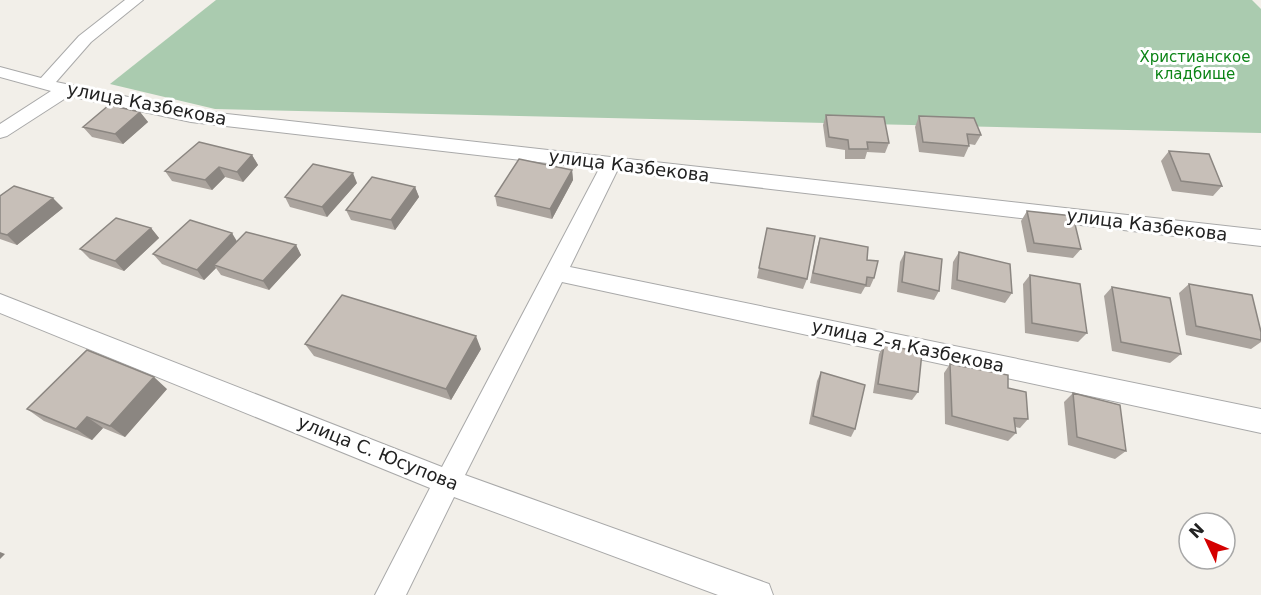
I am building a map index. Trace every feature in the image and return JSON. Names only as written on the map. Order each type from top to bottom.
[{"type":"street","points":[[45,84],[85,39],[135,0]]},
{"type":"street","name":"улица Казбекова","points":[[0,72],[66,90],[191,116],[1261,238]]},
{"type":"street","points":[[0,132],[66,90]]},
{"type":"street","points":[[390,595],[611,164]]},
{"type":"street","name":"улица 2-я Казбекова","points":[[555,272],[1261,421]]},
{"type":"street","name":"улица С. Юсупова","points":[[0,303],[448,482],[758,595]]},
{"type":"green space","name":"Христианское кладбище","points":[[216,0],[1252,0],[1261,9],[1261,133],[215,109],[110,84]]},
{"type":"building","points":[[109,105],[140,112],[115,134],[83,127]]},
{"type":"building","points":[[826,115],[884,117],[889,143],[867,142],[868,149],[849,149],[848,140],[829,137]]},
{"type":"building","points":[[919,116],[974,118],[981,135],[967,134],[969,146],[923,142]]},
{"type":"building","points":[[199,142],[252,155],[237,172],[219,167],[205,180],[165,171]]},
{"type":"building","points":[[1169,151],[1209,154],[1222,186],[1181,181]]},
{"type":"building","points":[[519,159],[572,170],[550,209],[495,196]]},
{"type":"building","points":[[313,164],[353,173],[322,207],[285,197]]},
{"type":"building","points":[[372,177],[415,187],[391,220],[346,210]]},
{"type":"building","points":[[14,186],[53,198],[7,235],[0,233],[0,196]]},
{"type":"building","points":[[1027,211],[1073,216],[1081,249],[1034,243]]},
{"type":"building","points":[[116,218],[151,228],[115,261],[80,249]]},
{"type":"building","points":[[190,220],[232,233],[197,270],[153,254]]},
{"type":"building","points":[[767,228],[815,236],[807,279],[759,268]]},
{"type":"building","points":[[246,232],[296,245],[263,281],[214,265]]},
{"type":"building","points":[[820,238],[868,247],[867,260],[878,261],[874,278],[867,277],[866,285],[813,273]]},
{"type":"building","points":[[905,252],[942,259],[939,291],[902,282]]},
{"type":"building","points":[[959,252],[1010,264],[1012,293],[957,280]]},
{"type":"building","points":[[1030,275],[1080,284],[1087,333],[1032,323]]},
{"type":"building","points":[[1189,284],[1252,295],[1261,340],[1196,326]]},
{"type":"building","points":[[1112,287],[1170,298],[1181,354],[1121,342]]},
{"type":"building","points":[[342,295],[476,336],[446,389],[305,344]]},
{"type":"building","points":[[884,345],[922,352],[918,392],[878,384]]},
{"type":"building","points":[[87,350],[154,377],[110,426],[87,417],[76,429],[27,409]]},
{"type":"building","points":[[950,364],[1008,375],[1008,388],[1026,392],[1028,419],[1014,418],[1016,433],[952,416]]},
{"type":"building","points":[[821,372],[865,385],[855,429],[813,416]]},
{"type":"building","points":[[1073,393],[1120,405],[1126,451],[1077,437]]}]
